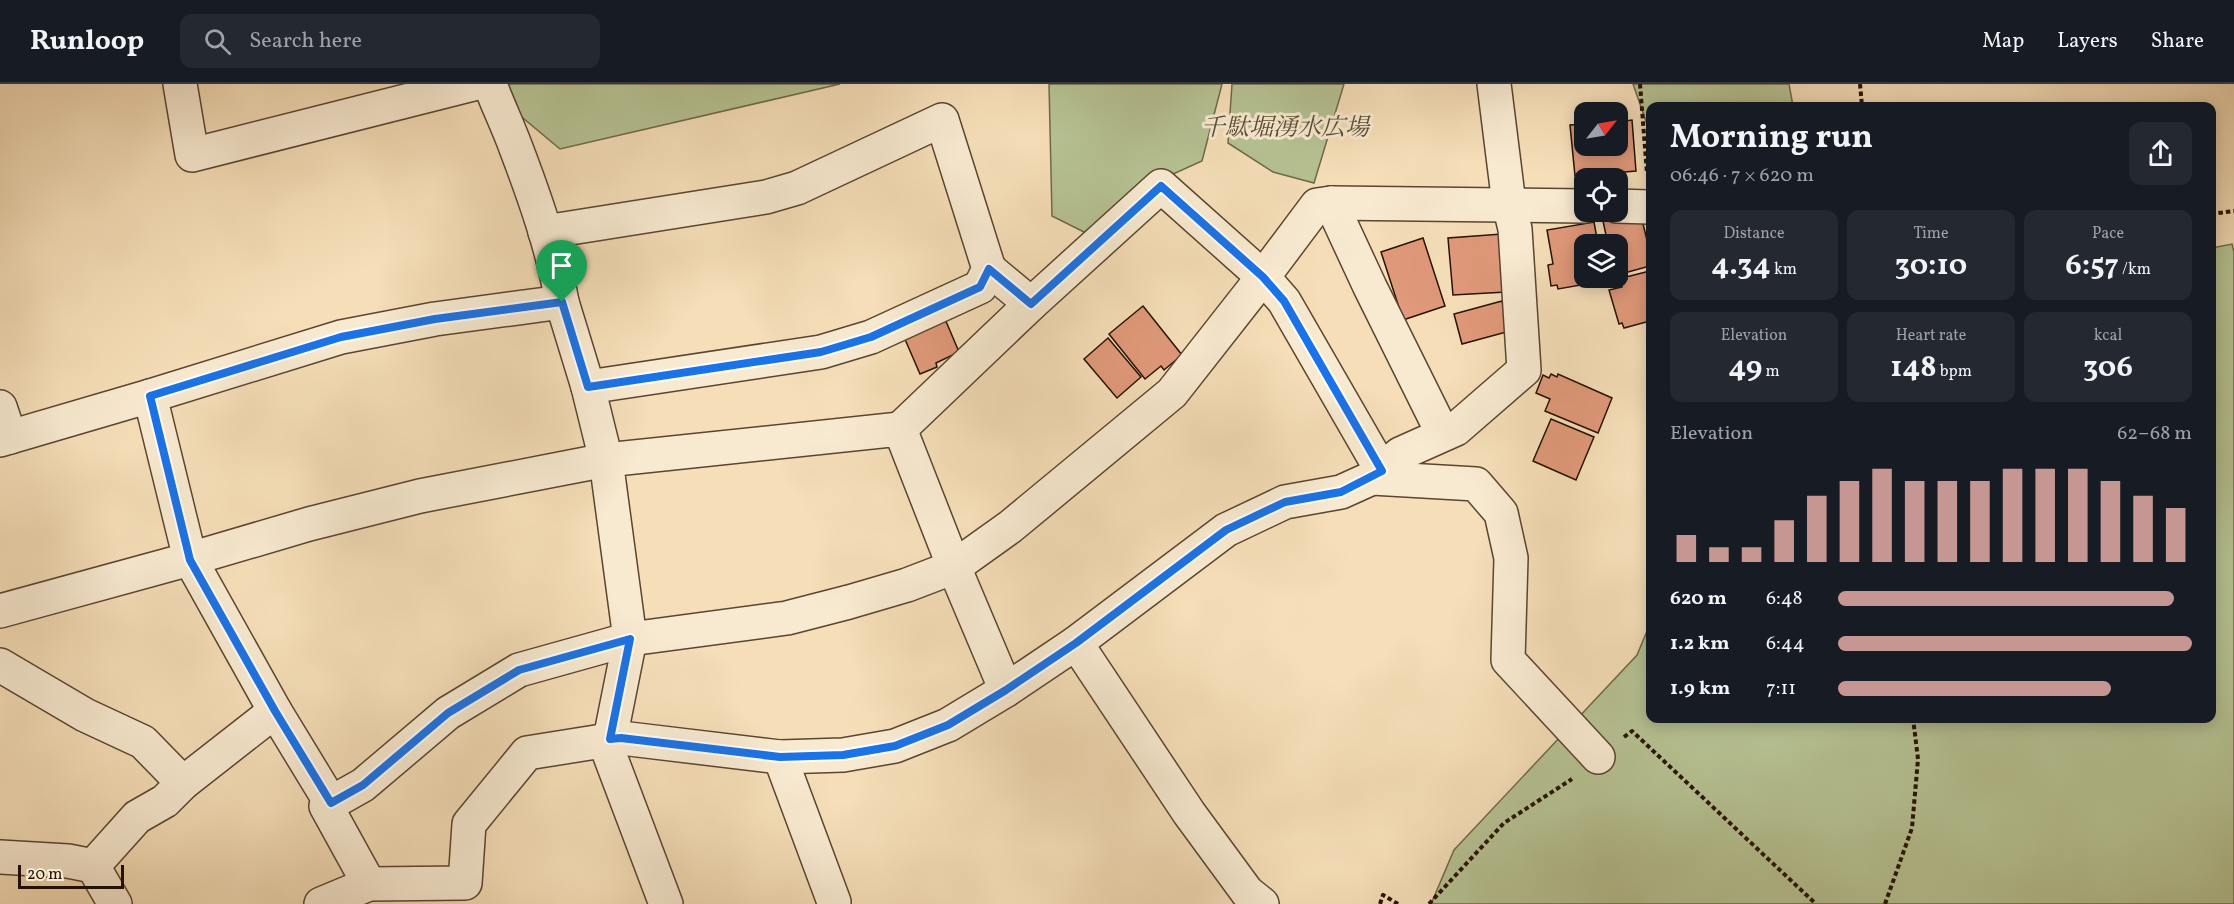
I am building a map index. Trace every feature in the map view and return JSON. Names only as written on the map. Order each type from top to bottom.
[{"type":"street","points":[[180,84],[192,155],[473,84]]},
{"type":"street","points":[[490,84],[515,145],[545,232],[606,460],[630,639],[607,740],[666,904]]},
{"type":"street","points":[[321,904],[369,884],[466,894],[470,824],[527,753],[621,738],[780,757],[843,755],[895,746],[948,725],[1006,690],[1076,643],[1226,530],[1285,502],[1341,492],[1377,475],[1400,454],[1456,429],[1524,370],[1515,229],[1509,204],[1494,84]]},
{"type":"street","points":[[545,232],[766,197],[797,188],[942,120],[989,269],[1031,304]]},
{"type":"street","points":[[0,611],[190,560],[309,524],[420,496],[606,460],[900,429],[1031,304],[1161,186],[1263,277],[1284,301],[1377,475]]},
{"type":"street","points":[[1331,203],[1443,434]]},
{"type":"street","points":[[369,884],[326,806],[363,785],[448,713],[519,670],[630,639],[787,618],[858,599],[954,567],[1010,527],[1172,393],[1317,205],[1331,203],[1574,206]]},
{"type":"street","points":[[1628,206],[1646,207]]},
{"type":"street","points":[[588,387],[831,349],[871,337],[980,287],[989,269]]},
{"type":"street","points":[[3,428],[150,396],[341,337],[435,319],[562,302]]},
{"type":"street","points":[[150,396],[190,560],[275,711],[331,803]]},
{"type":"street","points":[[900,429],[954,567],[1006,690]]},
{"type":"street","points":[[1377,475],[1476,484],[1501,513],[1511,558],[1508,660],[1598,757]]},
{"type":"street","points":[[1076,643],[1189,813],[1247,892],[1262,904]]},
{"type":"street","points":[[0,665],[85,715],[142,742],[183,783]]},
{"type":"street","points":[[93,866],[137,817],[165,801],[183,783],[275,711]]},
{"type":"street","points":[[780,757],[832,903]]},
{"type":"street","points":[[0,857],[68,861],[93,866],[115,904]]},
{"type":"path","points":[[1640,84],[1646,166]]},
{"type":"path","points":[[1860,84],[1862,102]]},
{"type":"path","points":[[2216,213],[2234,211]]},
{"type":"path","points":[[1885,904],[1912,828],[1918,759],[1914,723]]},
{"type":"path","points":[[1429,904],[1504,823],[1589,767],[1598,757],[1632,731],[1816,904]]},
{"type":"path","points":[[1380,904],[1383,895],[1398,904]]},
{"type":"green space","points":[[503,84],[840,84],[560,149],[511,108]]},
{"type":"green space","points":[[1049,84],[1222,84],[1202,161],[1151,184],[1090,235],[1052,216]]},
{"type":"green space","name":"千駄堀湧水広場","points":[[1232,84],[1344,84],[1314,183],[1273,172],[1228,143]]},
{"type":"green space","points":[[1633,84],[1789,84],[1792,102],[1646,102],[1646,121]]},
{"type":"green space","points":[[2232,244],[2234,252],[2234,904],[1431,904],[1454,850],[1637,655],[1646,634],[1646,723],[2216,723],[2216,247]]},
{"type":"building","points":[[1632,120],[1636,171],[1628,172],[1628,168],[1574,168],[1570,125],[1574,125],[1574,156],[1628,156],[1628,121]]},
{"type":"building","points":[[1628,218],[1642,220],[1646,236],[1646,267],[1628,272],[1628,234],[1606,234],[1603,222],[1628,222]]},
{"type":"building","points":[[1594,222],[1596,234],[1574,234],[1574,286],[1558,289],[1557,285],[1551,286],[1548,265],[1553,264],[1547,230]]},
{"type":"building","points":[[1502,234],[1506,292],[1453,295],[1448,238]]},
{"type":"building","points":[[1423,238],[1445,306],[1403,320],[1381,252]]},
{"type":"building","points":[[1646,272],[1646,322],[1624,328],[1622,323],[1619,324],[1609,290],[1628,288],[1628,276]]},
{"type":"building","points":[[1502,301],[1510,331],[1462,344],[1454,314]]},
{"type":"building","points":[[1143,306],[1182,355],[1164,370],[1161,366],[1145,379],[1109,334]]},
{"type":"building","points":[[945,319],[959,352],[936,363],[937,367],[920,374],[904,337]]},
{"type":"building","points":[[1108,338],[1141,377],[1117,398],[1084,359]]},
{"type":"building","points":[[1551,374],[1557,377],[1558,374],[1612,398],[1598,433],[1545,411],[1550,399],[1536,393],[1543,375],[1549,378]]},
{"type":"building","points":[[1551,419],[1594,437],[1576,480],[1533,461]]},
{"type":"route","points":[[1161,186],[1263,277],[1284,301],[1382,471],[1341,492],[1285,502],[1226,530],[1076,643],[1006,690],[948,725],[895,746],[843,755],[780,757],[730,749],[621,738],[610,739],[630,639],[519,670],[448,713],[363,785],[331,803],[275,711],[190,560],[150,396],[341,337],[435,319],[562,302],[588,387],[821,352],[871,337],[980,287],[989,269],[1031,304],[1161,186]]}]
